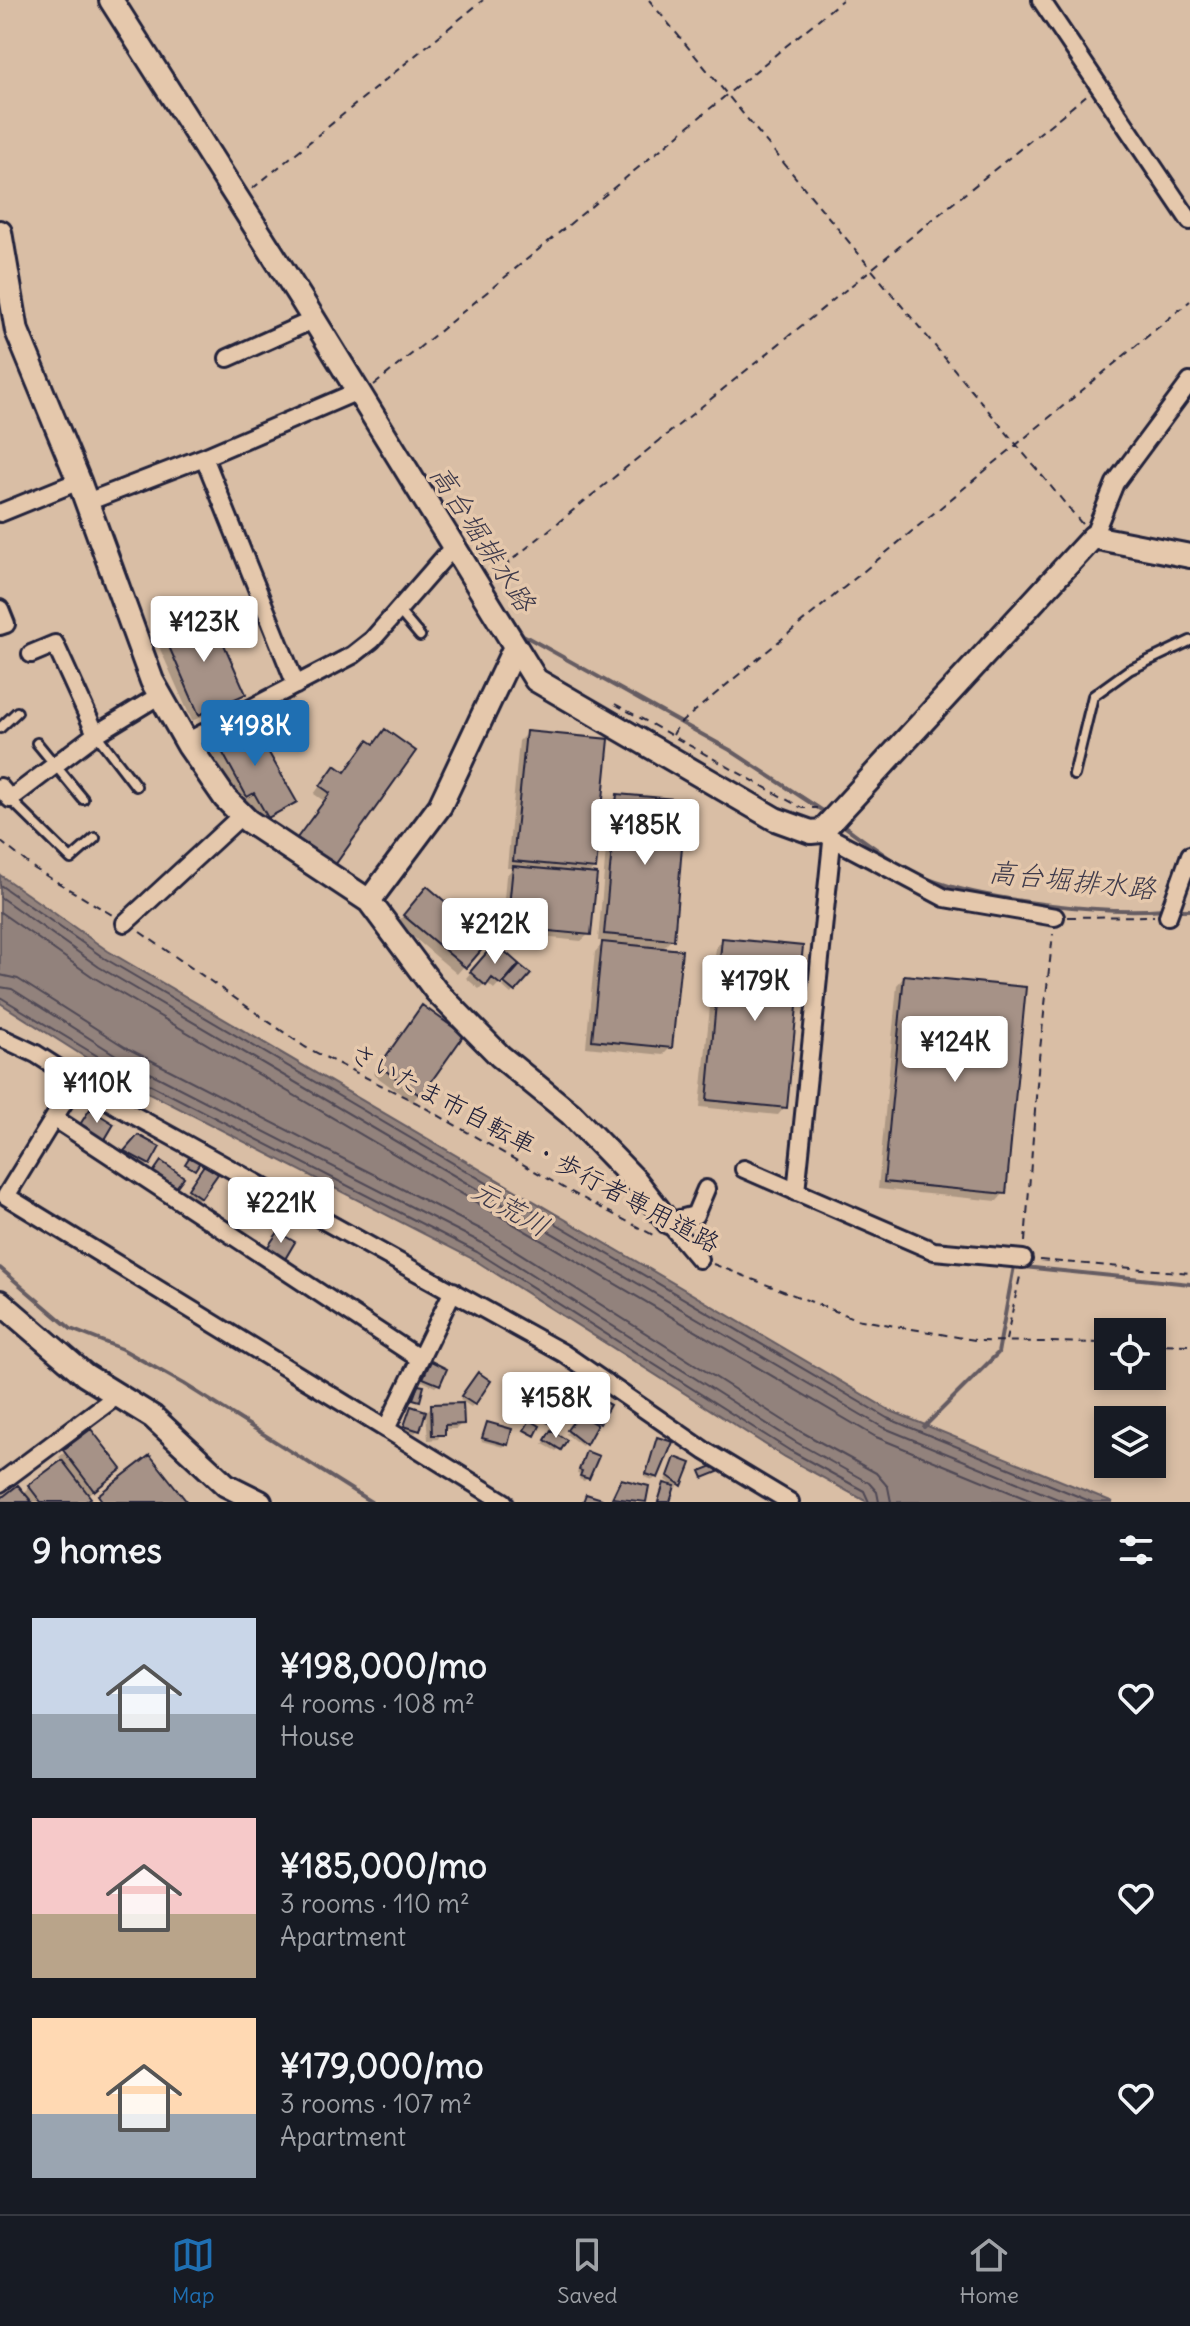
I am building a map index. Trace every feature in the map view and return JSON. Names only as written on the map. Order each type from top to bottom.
[{"type":"street","points":[[111,0],[239,200],[536,680],[775,819],[811,832],[826,833],[945,898],[1055,917]]},
{"type":"street","points":[[1041,0],[1190,221]]},
{"type":"street","points":[[0,232],[17,331],[83,491],[160,695],[186,742],[225,798],[242,815],[369,901],[436,991],[500,1056],[571,1114],[636,1181],[664,1230],[699,1259]]},
{"type":"street","points":[[228,358],[313,320]]},
{"type":"street","points":[[796,1192],[826,833],[1093,537],[1115,483],[1190,382]]},
{"type":"street","points":[[0,513],[204,457],[359,393]]},
{"type":"street","points":[[204,457],[296,685]]},
{"type":"street","points":[[1093,537],[1190,556]]},
{"type":"street","points":[[186,742],[353,655],[372,640],[454,546]]},
{"type":"street","points":[[0,609],[6,624],[0,626]]},
{"type":"street","points":[[31,654],[55,644],[96,734]]},
{"type":"street","points":[[369,901],[440,806],[515,647]]},
{"type":"street","points":[[3,797],[160,695]]},
{"type":"street","points":[[125,923],[242,815]]},
{"type":"street","points":[[1168,916],[1190,855]]},
{"type":"street","points":[[0,1037],[563,1353],[705,1451],[790,1502]]},
{"type":"street","points":[[77,1081],[6,1196],[504,1502]]},
{"type":"street","points":[[54,1118],[420,1359]]},
{"type":"street","points":[[744,1169],[934,1251],[1023,1259]]},
{"type":"street","points":[[664,1230],[695,1215],[706,1189]]},
{"type":"street","points":[[386,1429],[453,1291]]},
{"type":"street","points":[[0,1302],[85,1375],[162,1425],[226,1485],[260,1502]]},
{"type":"street","points":[[0,1483],[118,1395]]},
{"type":"lane","points":[[398,610],[420,636]]},
{"type":"lane","points":[[1074,775],[1093,696],[1129,670],[1190,641]]},
{"type":"lane","points":[[0,728],[17,712]]},
{"type":"lane","points":[[96,734],[136,786]]},
{"type":"lane","points":[[37,743],[83,799]]},
{"type":"lane","points":[[3,797],[71,859],[95,838]]},
{"type":"path","points":[[239,200],[483,0]]},
{"type":"path","points":[[649,0],[873,267],[1093,537]]},
{"type":"path","points":[[359,393],[842,0]]},
{"type":"path","points":[[478,587],[1098,86]]},
{"type":"path","points":[[673,735],[678,725],[1190,301]]},
{"type":"path","points":[[603,698],[802,808],[821,808],[826,833]]},
{"type":"path","name":"さいたま市自転車・歩行者専用道路","points":[[0,841],[35,869],[179,956],[305,1047],[417,1103],[569,1191],[664,1230]]},
{"type":"path","points":[[1005,1341],[1023,1259],[1039,1058],[1055,917],[1168,916]]},
{"type":"path","name":"さいたま市自転車・歩行者専用道路","points":[[699,1259],[856,1319],[991,1341],[1094,1343]]},
{"type":"path","points":[[1023,1259],[1190,1273]]},
{"type":"path","points":[[1166,1344],[1190,1345]]},
{"type":"water","name":"元荒川","points":[[0,875],[108,951],[891,1411],[1113,1502],[867,1502],[785,1457],[473,1259],[110,1073],[0,1003]]},
{"type":"building","points":[[210,613],[246,694],[199,715],[163,633]]},
{"type":"building","points":[[249,718],[297,802],[268,818],[254,793],[247,797],[214,737]]},
{"type":"building","points":[[385,729],[416,751],[335,865],[297,838],[330,793],[320,786],[335,765],[345,772],[368,740],[374,744]]},
{"type":"building","points":[[526,731],[609,739],[596,869],[513,861]]},
{"type":"building","points":[[617,794],[686,800],[674,940],[604,934]]},
{"type":"building","points":[[513,866],[597,874],[591,935],[507,927]]},
{"type":"building","points":[[427,886],[490,940],[466,968],[403,915]]},
{"type":"building","points":[[722,938],[803,946],[787,1108],[707,1100]]},
{"type":"building","points":[[602,942],[682,950],[672,1048],[592,1040]]},
{"type":"building","points":[[495,943],[519,964],[501,985],[492,978],[486,986],[470,972]]},
{"type":"building","points":[[520,965],[531,974],[515,992],[504,983]]},
{"type":"building","points":[[904,975],[1026,987],[1006,1194],[884,1182]]},
{"type":"building","points":[[422,1005],[464,1035],[421,1096],[379,1066]]},
{"type":"building","points":[[90,1109],[114,1124],[104,1141],[79,1126]]},
{"type":"building","points":[[138,1135],[160,1147],[150,1165],[124,1151]]},
{"type":"building","points":[[190,1156],[200,1162],[195,1170],[185,1164]]},
{"type":"building","points":[[161,1161],[184,1177],[175,1189],[152,1174]]},
{"type":"building","points":[[204,1165],[218,1174],[201,1198],[188,1189]]},
{"type":"building","points":[[278,1232],[295,1242],[285,1259],[267,1248]]},
{"type":"building","points":[[431,1361],[447,1369],[440,1385],[423,1378]]},
{"type":"building","points":[[478,1372],[491,1381],[475,1405],[461,1396]]},
{"type":"building","points":[[574,1373],[588,1380],[586,1384],[579,1381],[577,1385],[583,1388],[577,1401],[563,1395]]},
{"type":"building","points":[[532,1374],[540,1379],[531,1396],[523,1391]]},
{"type":"building","points":[[418,1385],[424,1386],[420,1401],[413,1399]]},
{"type":"building","points":[[547,1390],[575,1403],[566,1421],[547,1412],[545,1416],[537,1412]]},
{"type":"building","points":[[597,1398],[610,1405],[606,1412],[593,1405]]},
{"type":"building","points":[[463,1403],[464,1424],[445,1425],[445,1435],[432,1435],[431,1404]]},
{"type":"building","points":[[411,1406],[426,1411],[420,1431],[404,1426]]},
{"type":"building","points":[[583,1409],[590,1413],[587,1419],[597,1425],[586,1445],[567,1430]]},
{"type":"building","points":[[598,1411],[605,1415],[600,1424],[593,1420]]},
{"type":"building","points":[[550,1416],[560,1421],[558,1427],[547,1422]]},
{"type":"building","points":[[530,1420],[540,1426],[535,1436],[524,1430]]},
{"type":"building","points":[[487,1422],[512,1429],[508,1445],[482,1438]]},
{"type":"building","points":[[91,1429],[122,1469],[94,1491],[63,1450]]},
{"type":"building","points":[[551,1430],[567,1440],[561,1450],[545,1440]]},
{"type":"building","points":[[657,1437],[673,1442],[658,1478],[646,1474]]},
{"type":"building","points":[[586,1451],[599,1456],[589,1479],[580,1476],[582,1471],[579,1470]]},
{"type":"building","points":[[150,1455],[187,1502],[103,1502],[98,1495]]},
{"type":"building","points":[[675,1457],[691,1463],[682,1486],[668,1476]]},
{"type":"building","points":[[62,1460],[91,1498],[85,1502],[41,1502],[28,1485]]},
{"type":"building","points":[[715,1465],[718,1472],[703,1478],[700,1471]]},
{"type":"building","points":[[621,1479],[649,1486],[646,1502],[612,1498]]},
{"type":"building","points":[[664,1483],[675,1486],[670,1502],[658,1502]]},
{"type":"building","points":[[18,1485],[32,1502],[0,1502],[0,1499]]},
{"type":"building","points":[[586,1494],[602,1499],[601,1502],[583,1502]]},
{"type":"waterway","name":"高台堀排水路","points":[[495,593],[523,635],[730,750],[826,813]]},
{"type":"waterway","name":"高台堀排水路","points":[[840,823],[906,868],[952,887],[1078,908],[1164,909]]},
{"type":"waterway","name":"高台堀排水路","points":[[1176,910],[1190,910]]},
{"type":"waterway","points":[[924,1427],[998,1353],[1014,1266],[1190,1284]]},
{"type":"waterway","points":[[0,1268],[71,1329],[122,1349],[184,1384],[371,1502]]}]
